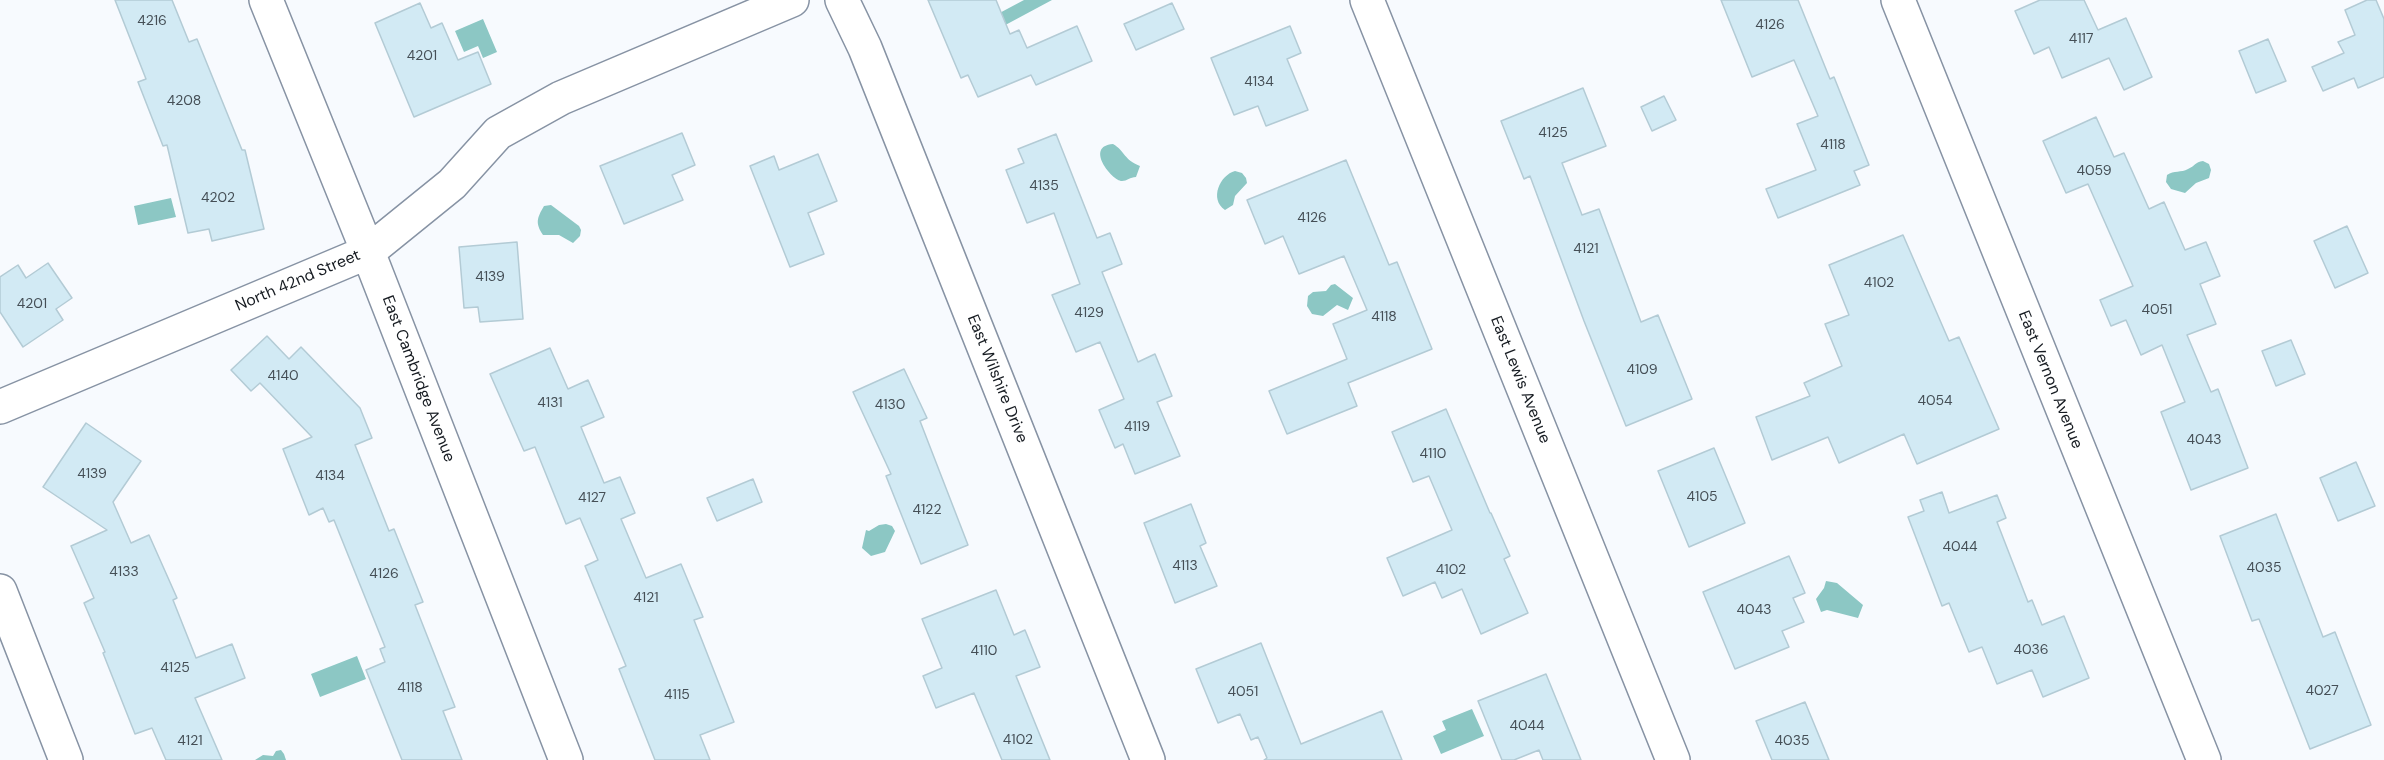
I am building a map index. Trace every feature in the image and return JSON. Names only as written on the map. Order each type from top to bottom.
[{"type":"street","name":"East Cambridge Avenue","points":[[266,0],[368,252],[566,760]]},
{"type":"street","name":"North 42nd Street","points":[[0,407],[368,252],[452,184],[498,133],[561,98],[792,0]]},
{"type":"street","name":"East Wilshire Drive","points":[[842,0],[865,48],[1148,760]]},
{"type":"street","name":"East Lewis Avenue","points":[[1367,0],[1672,760]]},
{"type":"street","name":"East Vernon Avenue","points":[[1898,0],[2204,760]]},
{"type":"street","points":[[0,591],[66,760]]},
{"type":"water","points":[[1024,0],[1052,0],[983,37],[977,25]]},
{"type":"water","points":[[483,19],[497,52],[483,58],[478,46],[464,52],[455,31]]},
{"type":"water","points":[[1113,144],[1131,161],[1140,166],[1136,177],[1122,181],[1112,176],[1107,170],[1100,157],[1101,151],[1105,146]]},
{"type":"water","points":[[2203,161],[2209,164],[2211,170],[2209,178],[2196,183],[2185,193],[2171,189],[2166,182],[2167,175],[2170,173],[2185,170]]},
{"type":"water","points":[[1235,171],[1242,173],[1247,183],[1235,196],[1233,205],[1225,210],[1218,200],[1218,188],[1225,177]]},
{"type":"water","points":[[171,198],[176,217],[138,225],[134,206]]},
{"type":"water","points":[[551,205],[579,226],[580,236],[573,243],[559,235],[543,235],[540,231],[538,220],[540,214],[544,206]]},
{"type":"water","points":[[1335,284],[1353,298],[1348,310],[1337,305],[1323,316],[1312,314],[1307,306],[1308,296],[1313,292],[1326,291]]},
{"type":"water","points":[[886,524],[892,526],[895,531],[885,552],[871,556],[862,548],[866,530],[869,531]]},
{"type":"water","points":[[1826,581],[1837,583],[1863,605],[1858,618],[1827,610],[1821,612],[1816,599]]},
{"type":"water","points":[[357,656],[366,679],[320,697],[311,674]]},
{"type":"water","points":[[1472,709],[1484,736],[1441,754],[1433,736],[1446,730],[1442,721]]},
{"type":"water","points":[[281,750],[286,760],[255,760],[263,755],[273,756],[276,751]]},
{"type":"building","points":[[115,0],[172,0],[189,42],[197,39],[242,150],[245,150],[264,229],[212,241],[209,229],[188,233],[167,145],[163,146],[138,82],[146,79]]},
{"type":"building","points":[[928,0],[996,0],[1010,34],[1019,30],[1027,48],[1077,26],[1092,61],[1036,85],[1031,75],[978,97],[968,75],[961,78]]},
{"type":"building","points":[[1721,0],[1798,0],[1830,79],[1834,77],[1869,165],[1854,171],[1860,185],[1778,218],[1766,189],[1816,170],[1797,124],[1818,116],[1794,60],[1752,77]]},
{"type":"building","points":[[2040,0],[2084,0],[2098,30],[2126,18],[2152,77],[2124,90],[2109,58],[2062,78],[2049,47],[2034,54],[2015,11]]},
{"type":"building","points":[[2367,0],[2376,0],[2384,19],[2384,77],[2358,88],[2354,78],[2323,91],[2312,67],[2344,53],[2338,42],[2355,35],[2345,10]]},
{"type":"building","points":[[420,3],[431,28],[442,23],[458,60],[478,52],[491,84],[414,117],[375,23]]},
{"type":"building","points":[[1172,3],[1184,29],[1136,50],[1124,24]]},
{"type":"building","points":[[1290,26],[1301,53],[1287,59],[1308,110],[1266,126],[1258,106],[1234,115],[1211,58]]},
{"type":"building","points":[[2268,39],[2286,81],[2256,93],[2239,51]]},
{"type":"building","points":[[1583,88],[1606,146],[1562,163],[1582,215],[1599,209],[1641,322],[1658,315],[1692,399],[1626,426],[1530,176],[1524,179],[1501,121]]},
{"type":"building","points":[[1664,96],[1676,120],[1652,131],[1641,107]]},
{"type":"building","points":[[2096,117],[2114,157],[2124,153],[2149,209],[2164,202],[2185,250],[2206,242],[2220,276],[2200,284],[2216,324],[2187,335],[2211,392],[2218,389],[2248,468],[2191,490],[2161,412],[2185,402],[2162,345],[2141,355],[2126,320],[2111,326],[2100,300],[2133,286],[2088,184],[2066,193],[2043,141]]},
{"type":"building","points":[[682,133],[695,165],[672,175],[683,200],[624,224],[600,166]]},
{"type":"building","points":[[1056,134],[1097,238],[1110,233],[1122,264],[1102,272],[1138,362],[1155,354],[1172,396],[1157,402],[1180,456],[1135,474],[1123,444],[1115,448],[1099,410],[1124,399],[1100,342],[1076,352],[1052,295],[1080,284],[1054,213],[1027,223],[1006,170],[1024,163],[1018,149]]},
{"type":"building","points":[[818,154],[837,201],[808,213],[824,254],[790,267],[750,166],[774,156],[779,170]]},
{"type":"building","points":[[1346,160],[1389,265],[1397,262],[1432,349],[1348,383],[1357,406],[1287,434],[1269,391],[1347,359],[1333,324],[1367,310],[1344,256],[1299,274],[1283,236],[1265,244],[1247,200]]},
{"type":"building","points":[[2347,226],[2368,273],[2335,288],[2314,241]]},
{"type":"building","points":[[1903,235],[1949,341],[1959,337],[1999,429],[1917,464],[1904,434],[1839,463],[1828,437],[1772,460],[1756,417],[1810,396],[1804,383],[1842,366],[1825,324],[1849,315],[1829,265]]},
{"type":"building","points":[[517,242],[523,319],[480,322],[478,307],[464,308],[459,247]]},
{"type":"building","points":[[48,263],[72,298],[56,309],[63,320],[23,347],[0,312],[0,277],[18,265],[26,278]]},
{"type":"building","points":[[267,336],[289,359],[301,347],[360,408],[372,438],[355,445],[389,531],[394,529],[423,602],[415,605],[455,707],[443,711],[462,760],[402,760],[366,670],[385,662],[380,649],[385,647],[334,520],[329,522],[323,508],[309,515],[283,449],[312,437],[260,383],[251,391],[231,370]]},
{"type":"building","points":[[2291,340],[2305,374],[2276,386],[2262,351]]},
{"type":"building","points":[[550,348],[568,389],[588,380],[604,417],[581,427],[604,483],[620,477],[635,513],[621,519],[646,578],[681,564],[703,617],[694,620],[734,722],[700,735],[710,760],[655,760],[619,669],[626,666],[585,566],[598,560],[580,518],[566,524],[535,447],[524,451],[490,374]]},
{"type":"building","points":[[904,369],[927,418],[920,421],[968,545],[921,564],[886,476],[891,474],[853,392]]},
{"type":"building","points":[[1446,409],[1510,556],[1504,559],[1528,613],[1481,634],[1462,589],[1442,598],[1435,582],[1403,596],[1387,558],[1452,530],[1429,476],[1413,482],[1392,432]]},
{"type":"building","points":[[86,423],[141,461],[113,502],[131,543],[149,535],[177,598],[173,600],[196,658],[232,644],[245,678],[195,698],[222,760],[166,760],[152,728],[135,734],[84,603],[94,598],[71,546],[107,530],[43,487]]},
{"type":"building","points":[[1714,448],[1745,523],[1689,547],[1658,471]]},
{"type":"building","points":[[2356,462],[2375,506],[2338,521],[2320,478]]},
{"type":"building","points":[[753,479],[762,502],[717,521],[707,498]]},
{"type":"building","points":[[1942,492],[1949,513],[1997,495],[2006,518],[1997,522],[2028,602],[2032,600],[2042,625],[2064,616],[2089,678],[2043,697],[2032,670],[1997,684],[1982,647],[1969,652],[1949,603],[1942,606],[1908,517],[1924,511],[1920,500]]},
{"type":"building","points":[[1191,504],[1206,543],[1200,546],[1217,586],[1175,603],[1144,523]]},
{"type":"building","points":[[2276,514],[2323,637],[2335,632],[2371,725],[2310,749],[2259,619],[2252,621],[2220,536]]},
{"type":"building","points":[[1789,556],[1805,593],[1793,598],[1804,622],[1782,631],[1789,647],[1735,669],[1703,592]]},
{"type":"building","points":[[996,590],[1014,635],[1025,630],[1040,667],[1016,676],[1050,760],[1002,760],[974,693],[936,708],[923,676],[942,668],[922,619]]},
{"type":"building","points":[[1261,643],[1301,744],[1382,711],[1402,760],[1264,760],[1267,758],[1258,737],[1251,740],[1240,714],[1218,723],[1196,669]]},
{"type":"building","points":[[1546,674],[1581,760],[1543,760],[1539,750],[1514,760],[1502,760],[1478,701]]},
{"type":"building","points":[[1805,702],[1829,760],[1772,760],[1756,721]]}]
